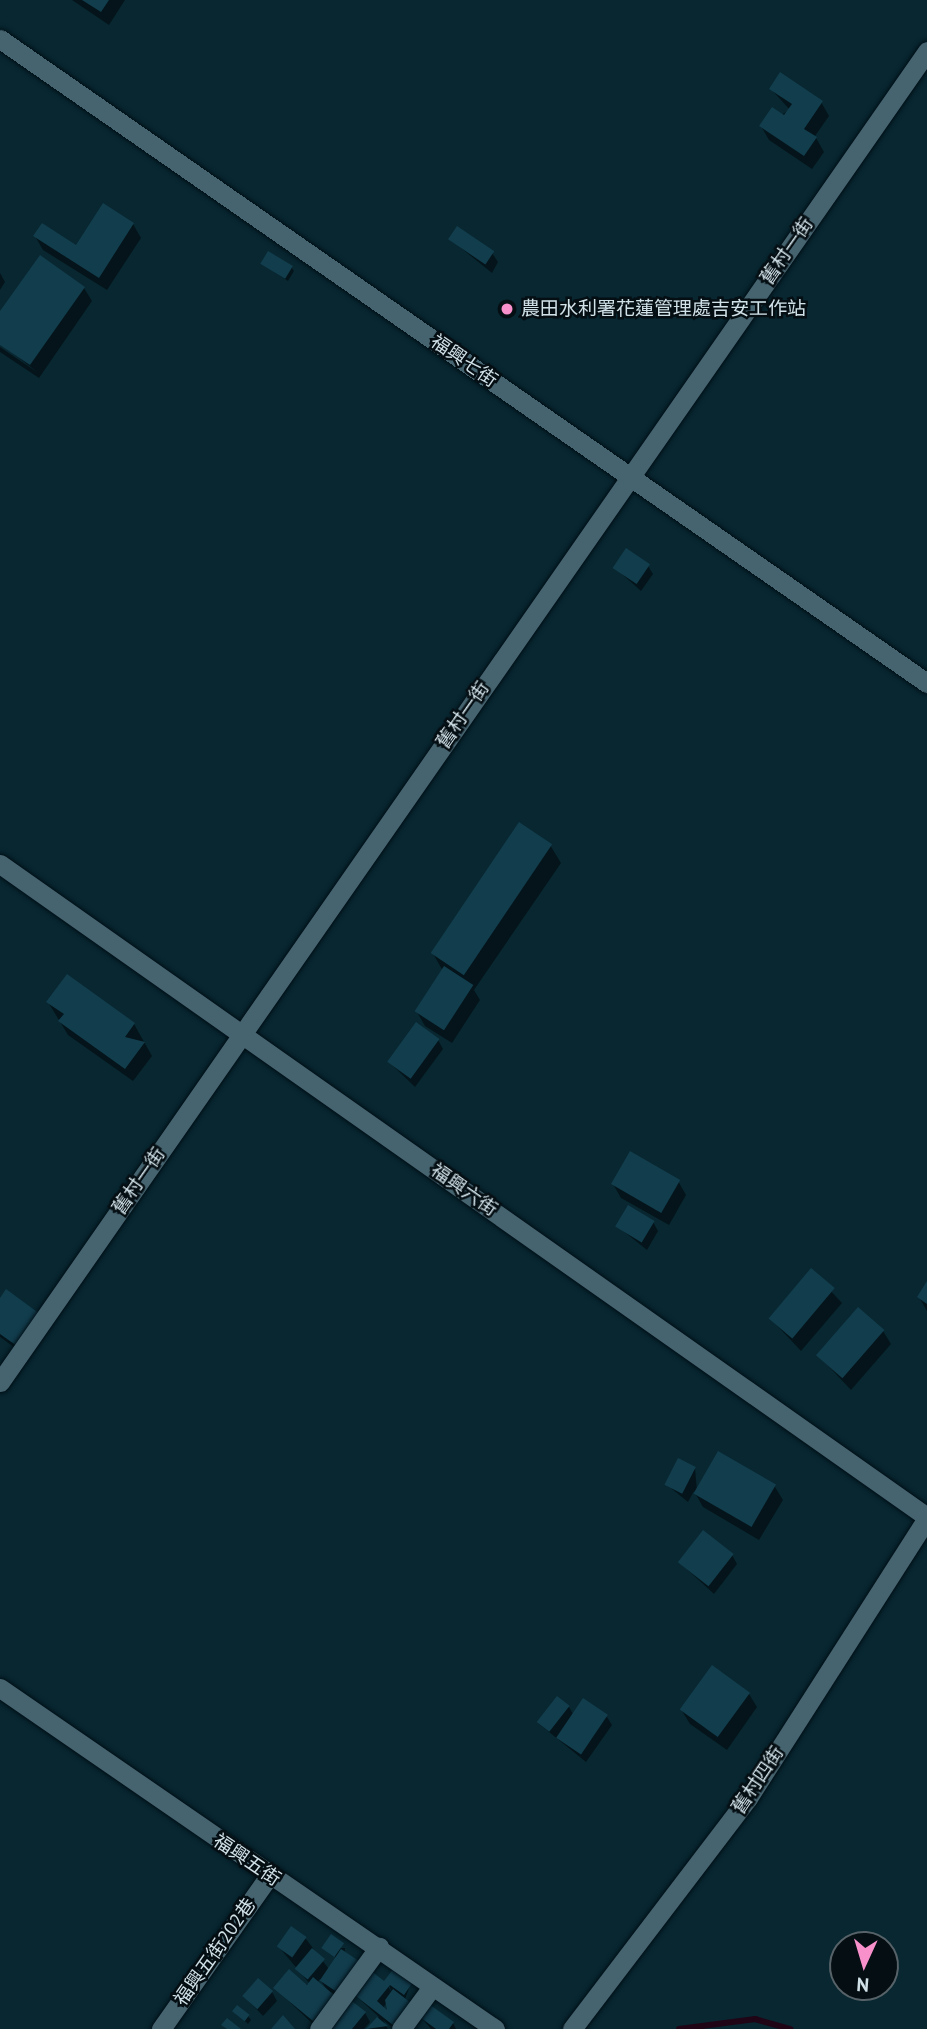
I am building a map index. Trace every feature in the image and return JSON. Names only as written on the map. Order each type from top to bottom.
[{"type":"street","name":"福興七街","points":[[0,39],[927,683]]},
{"type":"street","name":"舊村一街","points":[[0,1382],[241,1032],[927,51]]},
{"type":"street","name":"福興六街","points":[[0,864],[927,1517]]},
{"type":"street","name":"舊村四街","points":[[572,2029],[748,1798],[927,1517]]},
{"type":"street","name":"福興五街","points":[[0,1688],[269,1875],[380,1947],[432,1987],[495,2029]]},
{"type":"street","name":"福興五街202巷","points":[[161,2029],[269,1875]]},
{"type":"street","points":[[319,2029],[380,1947]]},
{"type":"street","points":[[401,2029],[432,1987]]},
{"type":"building","points":[[82,0],[109,0],[101,12]]},
{"type":"building","points":[[780,72],[823,101],[804,129],[817,137],[804,156],[759,126],[772,107],[784,115],[792,104],[769,89]]},
{"type":"building","points":[[103,203],[134,223],[99,278],[33,236],[42,223],[76,245]]},
{"type":"building","points":[[457,226],[494,251],[485,264],[448,239]]},
{"type":"building","points":[[268,251],[293,266],[285,279],[260,264]]},
{"type":"building","points":[[40,255],[85,287],[30,365],[0,345],[0,311]]},
{"type":"building","points":[[626,548],[650,564],[637,584],[613,568]]},
{"type":"building","points":[[519,822],[552,844],[464,975],[431,953]]},
{"type":"building","points":[[444,966],[473,985],[444,1030],[415,1011]]},
{"type":"building","points":[[67,974],[135,1023],[125,1037],[145,1042],[125,1069],[58,1021],[64,1014],[46,1002]]},
{"type":"building","points":[[416,1022],[439,1039],[411,1079],[387,1062]]},
{"type":"building","points":[[630,1151],[680,1180],[661,1213],[611,1184]]},
{"type":"building","points":[[628,1205],[655,1221],[642,1242],[615,1226]]},
{"type":"building","points":[[811,1268],[835,1288],[792,1338],[769,1319]]},
{"type":"building","points":[[927,1281],[927,1304],[917,1297]]},
{"type":"building","points":[[6,1289],[40,1314],[17,1346],[0,1334],[0,1298]]},
{"type":"building","points":[[858,1307],[884,1330],[842,1378],[816,1355]]},
{"type":"building","points":[[718,1451],[776,1484],[752,1527],[694,1493]]},
{"type":"building","points":[[678,1458],[696,1467],[682,1494],[664,1485]]},
{"type":"building","points":[[703,1530],[734,1554],[708,1586],[678,1562]]},
{"type":"building","points":[[712,1665],[750,1693],[718,1737],[680,1709]]},
{"type":"building","points":[[557,1696],[570,1706],[549,1732],[537,1722]]},
{"type":"building","points":[[583,1698],[608,1715],[581,1755],[556,1738]]},
{"type":"building","points":[[291,1926],[307,1937],[292,1957],[277,1946]]},
{"type":"building","points":[[331,1934],[344,1943],[334,1957],[321,1948]]},
{"type":"building","points":[[312,1948],[325,1959],[308,1980],[295,1969]]},
{"type":"building","points":[[341,1949],[359,1961],[338,1993],[320,1981]]},
{"type":"building","points":[[394,1968],[413,1982],[404,1995],[390,1985],[377,2001],[387,2010],[385,2000],[393,1989],[411,2003],[393,2025],[352,1993],[370,1970],[384,1981]]},
{"type":"building","points":[[289,1969],[307,1985],[313,1977],[335,1996],[313,2021],[273,1988]]},
{"type":"building","points":[[258,1978],[273,1991],[257,2009],[242,1996]]},
{"type":"building","points":[[348,1998],[366,2012],[352,2029],[330,2029]]},
{"type":"building","points":[[426,2002],[454,2022],[449,2029],[436,2029],[417,2015]]},
{"type":"building","points":[[237,2005],[250,2015],[245,2021],[232,2011]]},
{"type":"building","points":[[283,2015],[295,2029],[271,2029]]},
{"type":"building","points":[[377,2017],[388,2026],[366,2029]]},
{"type":"building","points":[[227,2018],[241,2029],[227,2029],[221,2025]]},
{"type":"waterway","points":[[679,2029],[755,2019],[791,2029]]},
{"type":"place","name":"農田水利署花蓮管理處吉安工作站","points":[[507,309]]}]
